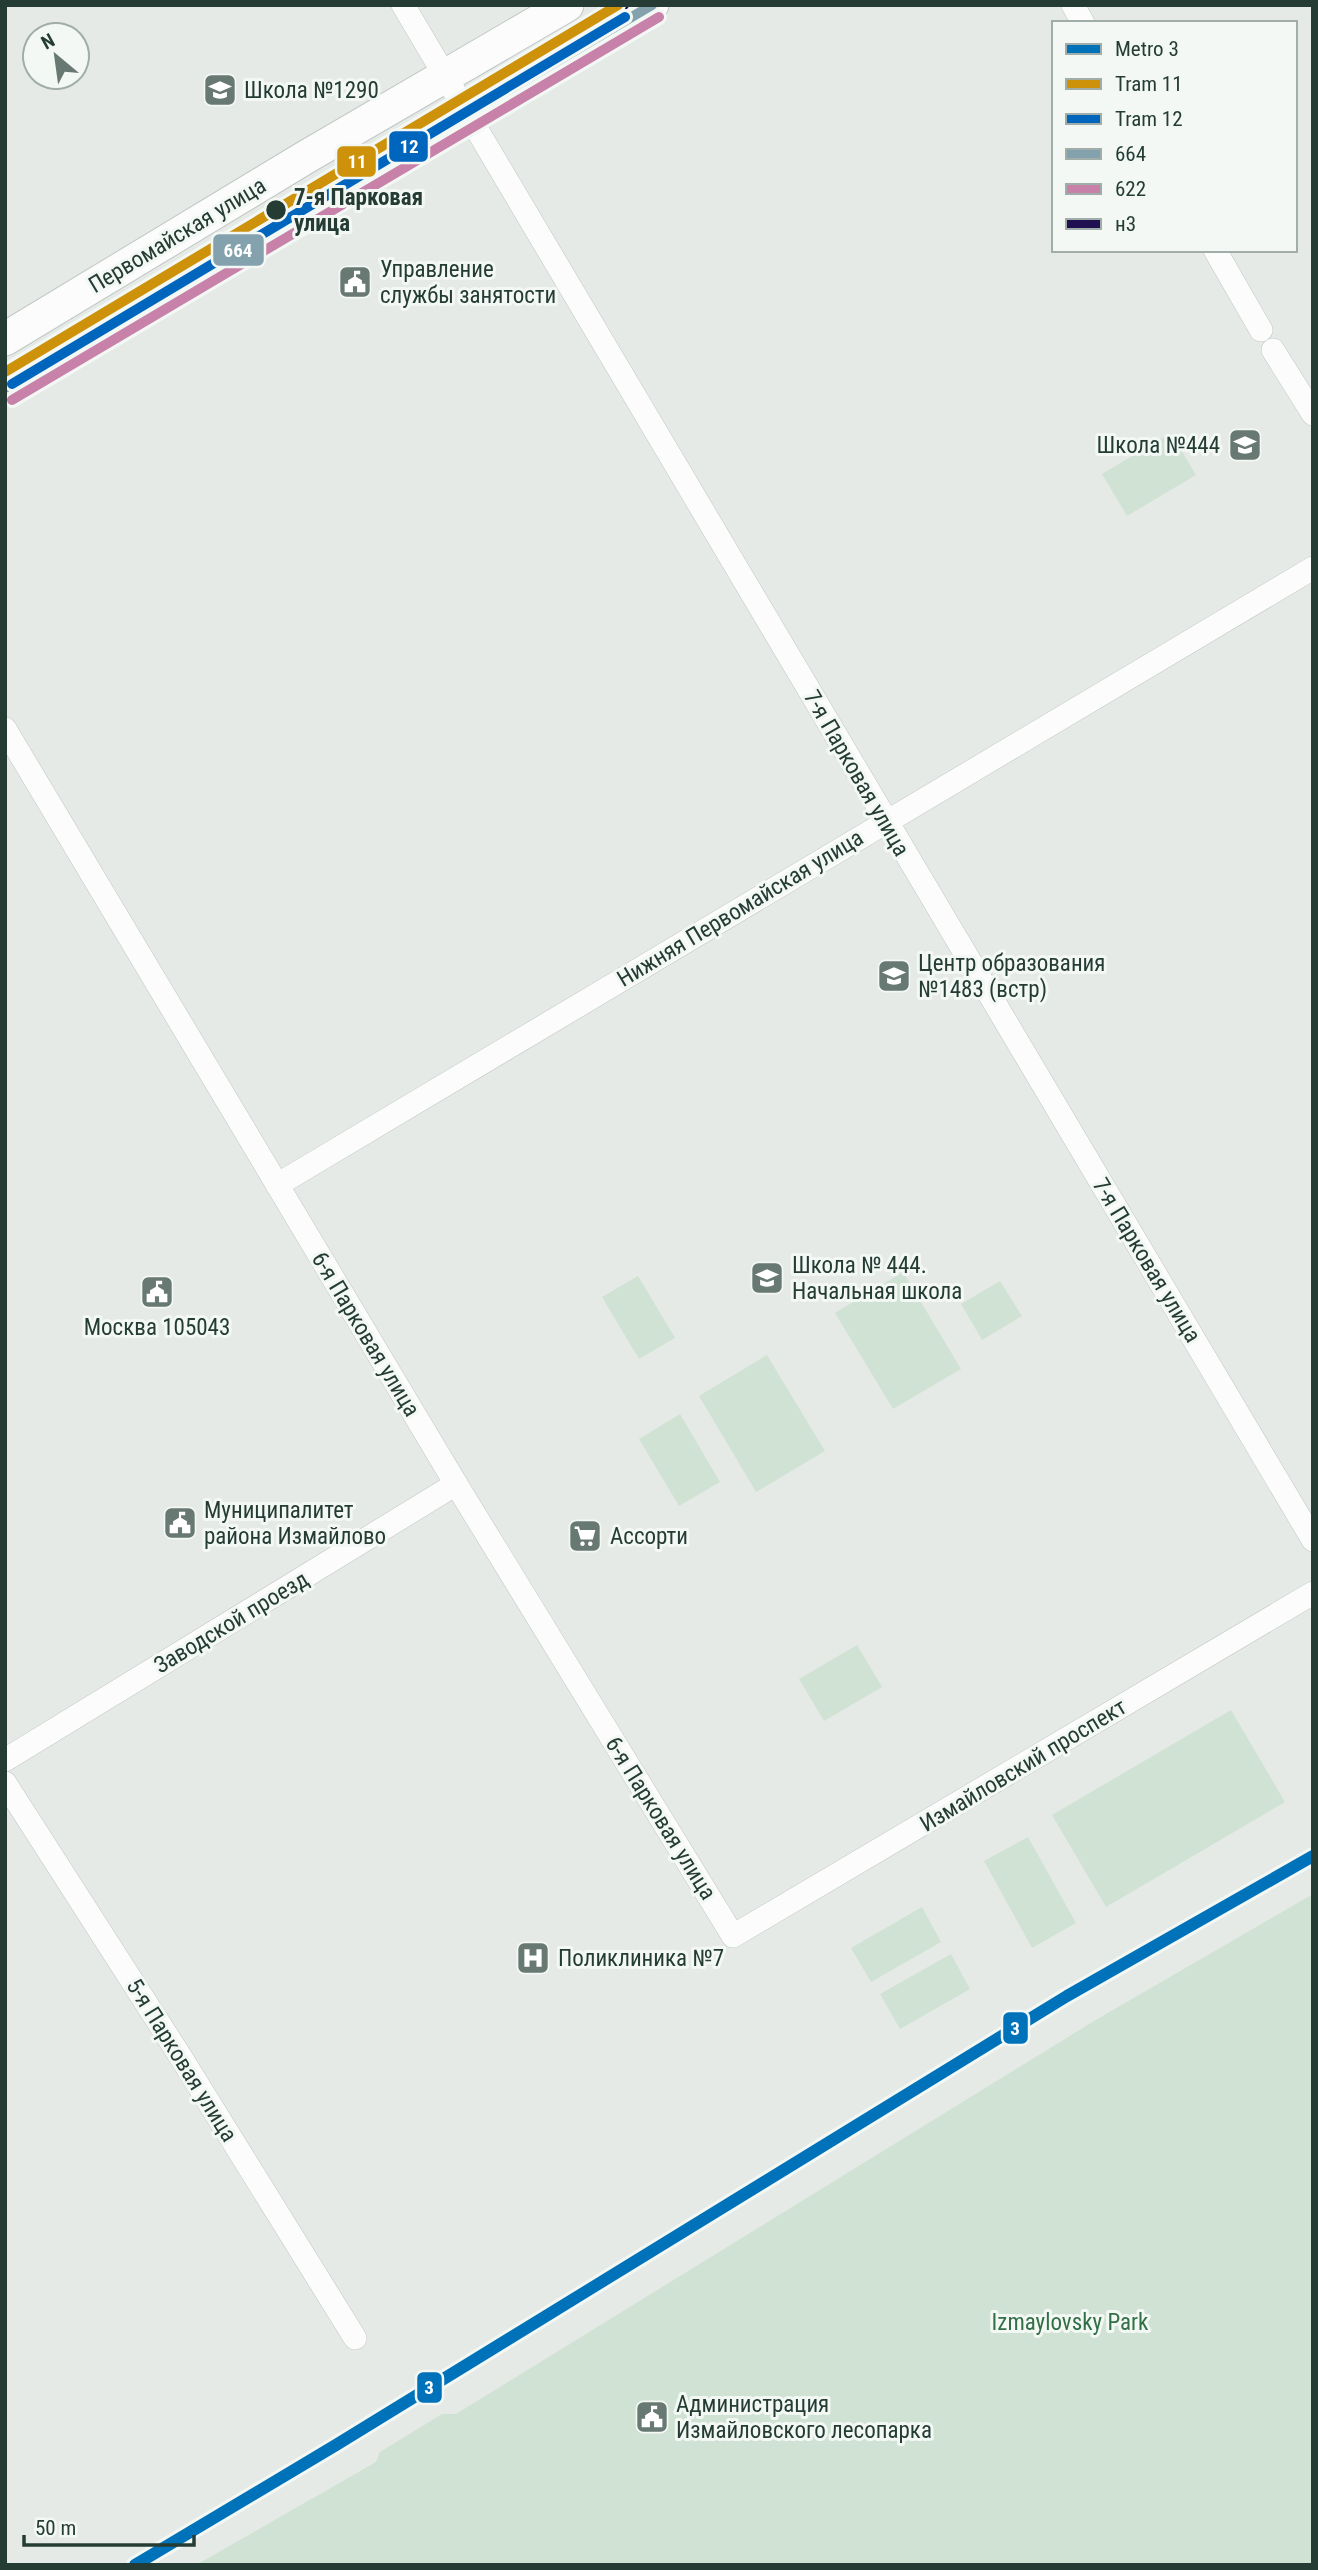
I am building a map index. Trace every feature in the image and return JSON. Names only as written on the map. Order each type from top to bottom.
[{"type":"main road","name":"Первомайская улица","points":[[5,339],[306,157],[567,5]]},
{"type":"main road","name":"Первомайская улица","points":[[5,388],[652,5]]},
{"type":"street","name":"7-я Парковая улица","points":[[403,5],[1313,1540]]},
{"type":"street","points":[[1073,5],[1082,21]]},
{"type":"street","points":[[1216,252],[1261,330]]},
{"type":"street","points":[[1273,350],[1313,414]]},
{"type":"street","name":"Нижняя Первомайская улица","points":[[277,1185],[1313,568]]},
{"type":"street","name":"6-я Парковая улица","points":[[5,729],[456,1484],[733,1936]]},
{"type":"street","name":"Заводской проезд","points":[[5,1760],[456,1484]]},
{"type":"street","name":"Измайловский проспект","points":[[733,1936],[1313,1594]]},
{"type":"street","name":"5-я Парковая улица","points":[[5,1783],[182,2059],[355,2338]]},
{"type":"green space","points":[[1171,433],[1196,475],[1127,516],[1102,474]]},
{"type":"green space","points":[[903,1272],[961,1369],[893,1409],[835,1313]]},
{"type":"green space","points":[[638,1276],[675,1338],[639,1359],[602,1297]]},
{"type":"green space","points":[[1000,1281],[1022,1316],[982,1340],[961,1304]]},
{"type":"green space","points":[[767,1355],[825,1451],[756,1492],[699,1396]]},
{"type":"green space","points":[[680,1414],[720,1482],[679,1506],[639,1439]]},
{"type":"green space","points":[[857,1645],[882,1687],[824,1721],[799,1679]]},
{"type":"green space","points":[[1231,1710],[1285,1802],[1106,1907],[1052,1815]]},
{"type":"green space","points":[[1028,1837],[1076,1923],[1032,1948],[984,1861]]},
{"type":"green space","name":"Izmaylovsky Park","points":[[1313,1894],[1313,2565],[196,2565],[376,2462],[380,2452],[442,2414],[456,2414],[1094,2021]]},
{"type":"green space","points":[[922,1907],[941,1942],[871,1982],[851,1948]]},
{"type":"green space","points":[[951,1954],[970,1989],[900,2029],[880,1994]]},
{"type":"metro line","name":"3","points":[[135,2565],[336,2445],[1067,1996],[1313,1856]]},
{"type":"tram line","name":"11","points":[[5,372],[618,5]]},
{"type":"tram line","name":"12","points":[[12,384],[625,17]]},
{"type":"transit line","name":"н3","points":[[5,372],[624,5]]},
{"type":"transit line","name":"664","points":[[5,388],[652,5]]},
{"type":"transit line","name":"622","points":[[12,400],[659,17]]},
{"type":"place","name":"Школа №1290","points":[[220,90]]},
{"type":"place","name":"7-я Парковая улица","points":[[276,210]]},
{"type":"place","name":"Управление cлужбы занятости","points":[[355,282]]},
{"type":"place","name":"Школа №444","points":[[1245,445]]},
{"type":"place","name":"Центр образования №1483 (встр)","points":[[894,976]]},
{"type":"place","name":"Школа № 444. Начальная школа","points":[[767,1278]]},
{"type":"place","name":"Москва 105043","points":[[157,1292]]},
{"type":"place","name":"Муниципалитет района Измайлово","points":[[180,1523]]},
{"type":"place","name":"Ассорти","points":[[585,1536]]},
{"type":"place","name":"Поликлиника №7","points":[[533,1958]]},
{"type":"place","name":"Администрация Измайловского лесопарка","points":[[652,2417]]}]
